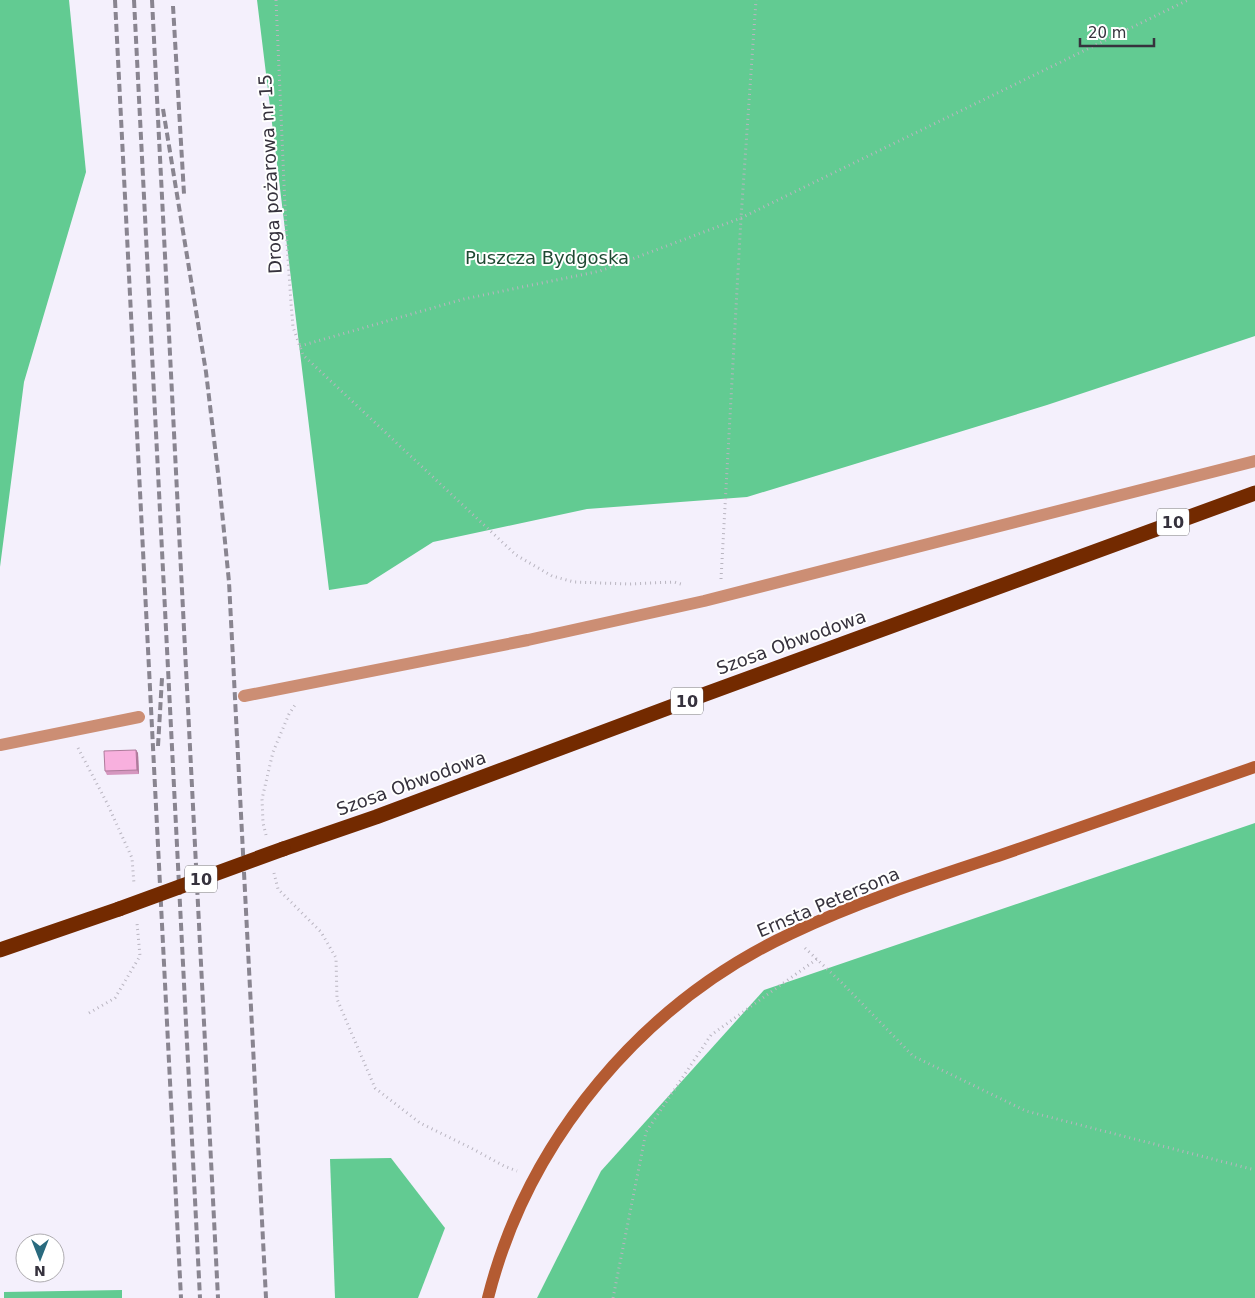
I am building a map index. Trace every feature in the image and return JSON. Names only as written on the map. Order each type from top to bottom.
[{"type":"highway","name":"Szosa Obwodowa","points":[[0,950],[376,817],[671,706],[1255,492]]},
{"type":"street","name":"Ernsta Petersona","points":[[488,1298],[506,1238],[534,1178],[542,1162],[585,1099],[633,1044],[673,1008],[716,976],[789,934],[876,898],[1255,767]]},
{"type":"lane","points":[[244,696],[528,640],[704,601],[1255,462]]},
{"type":"lane","points":[[0,745],[139,716]]},
{"type":"path","name":"Droga pożarowa nr 15","points":[[276,0],[290,303],[293,327],[303,355],[516,555],[552,576],[574,582],[629,584],[674,582],[697,589],[704,601]]},
{"type":"path","points":[[720,597],[741,218],[756,0]]},
{"type":"path","points":[[300,346],[464,299],[600,271],[741,218],[1188,0]]},
{"type":"path","points":[[267,842],[263,823],[262,799],[273,752],[289,714],[309,683]]},
{"type":"path","points":[[65,732],[81,752],[132,858],[134,887]]},
{"type":"path","points":[[274,870],[278,889],[321,932],[336,958],[338,1000],[374,1088],[420,1123],[504,1166],[534,1178]]},
{"type":"path","points":[[89,1013],[115,998],[140,956],[136,916]]},
{"type":"path","points":[[789,934],[817,959],[913,1056],[1026,1111],[1255,1170]]},
{"type":"path","points":[[613,1298],[646,1132],[711,1035],[817,959]]},
{"type":"green space","points":[[0,0],[69,0],[86,172],[24,382],[0,567]]},
{"type":"green space","name":"Puszcza Bydgoska","points":[[257,0],[1255,0],[1255,336],[1047,405],[747,497],[587,509],[433,542],[367,584],[329,590]]},
{"type":"green space","points":[[1255,823],[1255,1298],[537,1298],[601,1171],[764,990]]},
{"type":"green space","points":[[391,1158],[445,1228],[418,1298],[335,1298],[330,1159]]},
{"type":"green space","points":[[122,1290],[122,1298],[4,1298],[4,1292]]},
{"type":"building","points":[[136,750],[137,770],[105,771],[104,751]]},
{"type":"railway","points":[[115,0],[181,1298]]},
{"type":"railway","points":[[134,0],[200,1298]]},
{"type":"railway","points":[[152,0],[218,1298]]},
{"type":"railway","points":[[173,6],[184,194]]},
{"type":"railway","points":[[163,109],[206,372],[229,582],[266,1298]]},
{"type":"railway","points":[[158,746],[162,678]]}]
